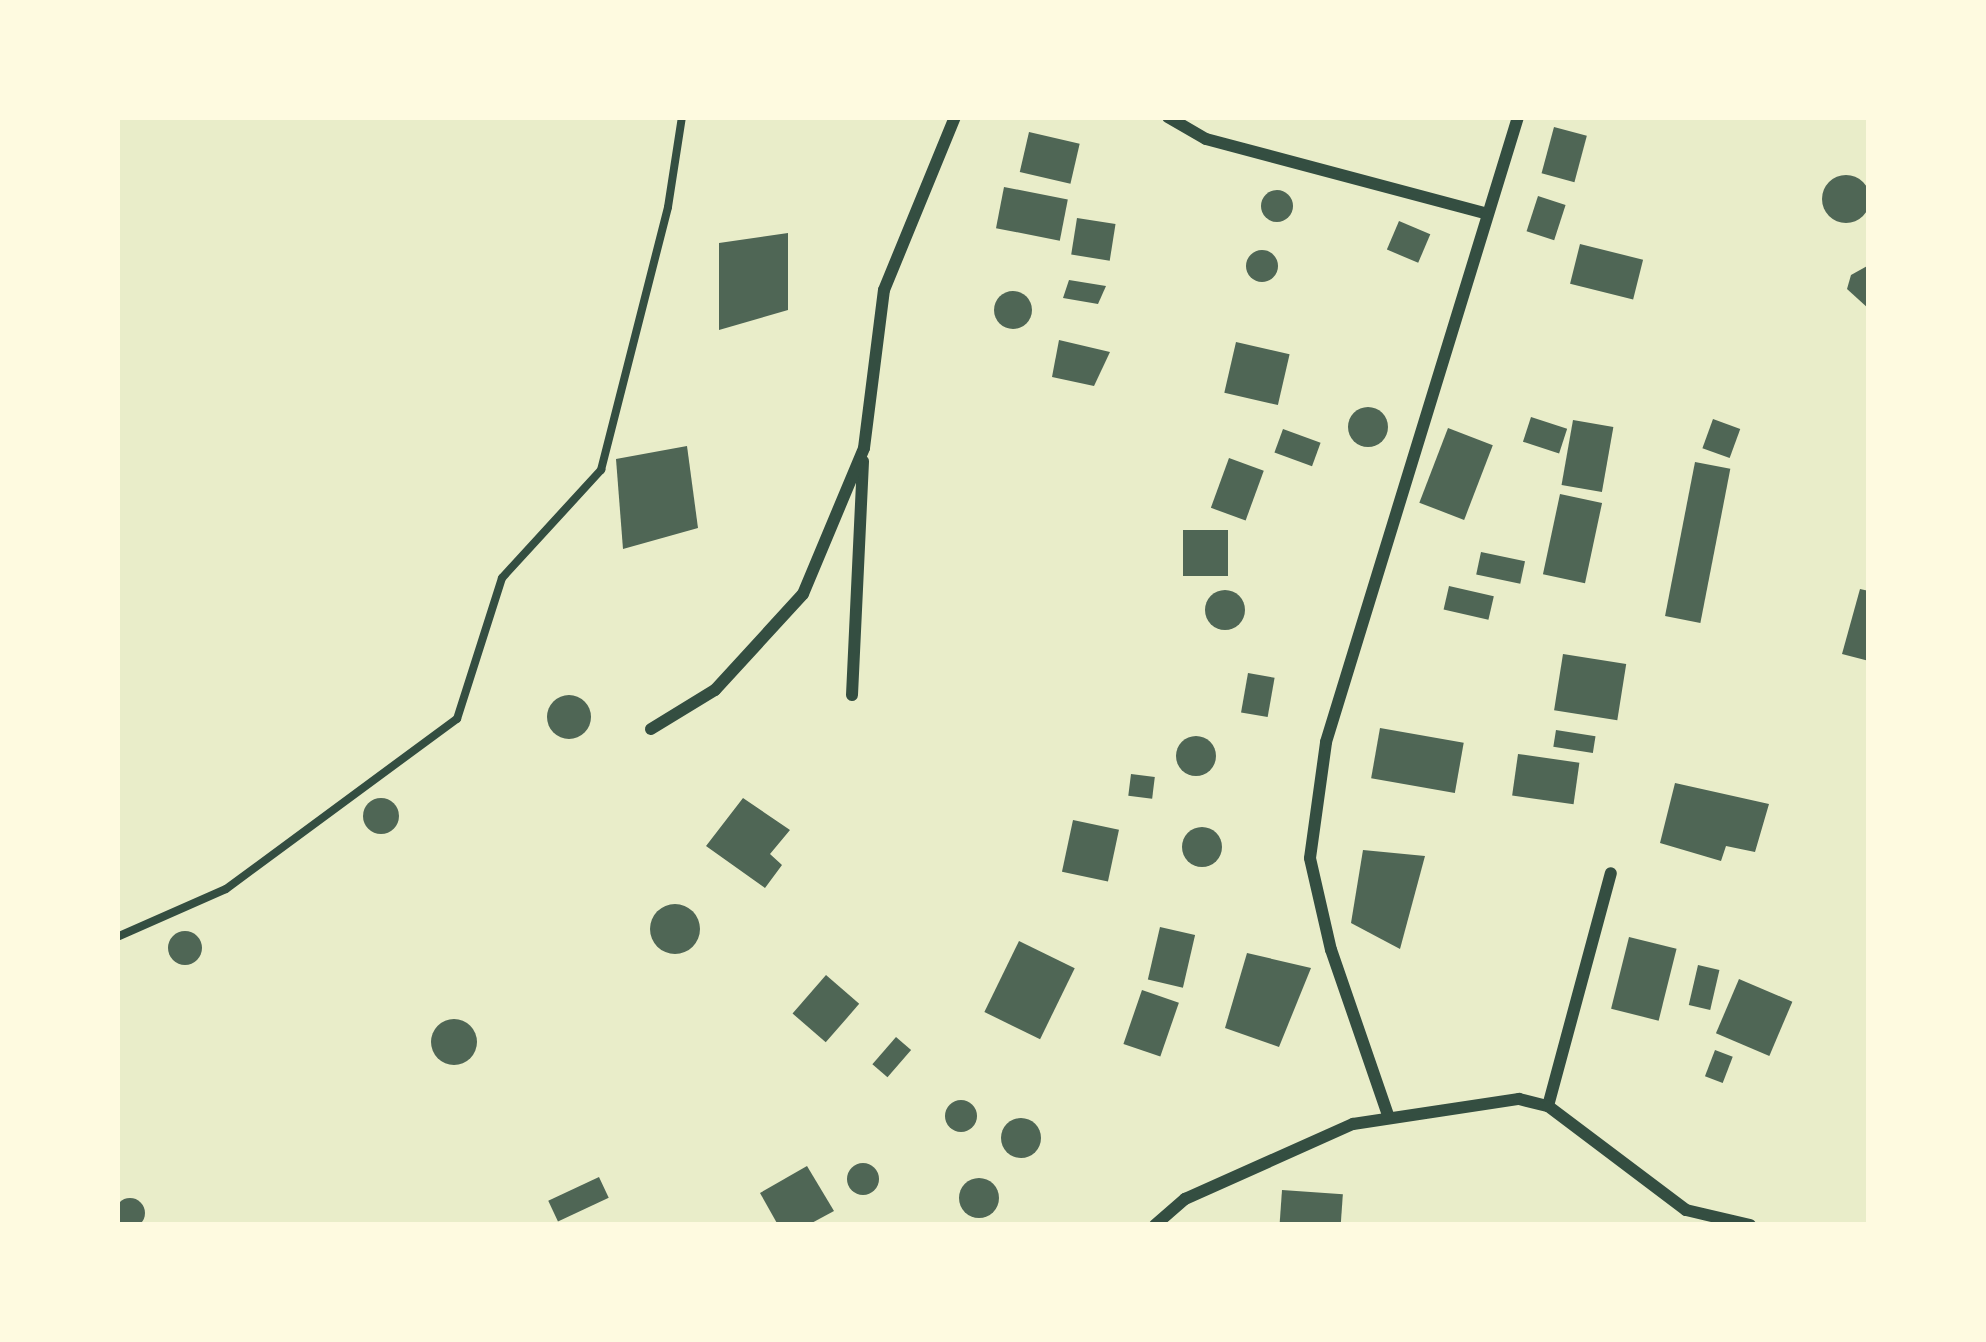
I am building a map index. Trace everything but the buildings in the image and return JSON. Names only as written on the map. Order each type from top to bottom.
[{"type":"street","points":[[852,695],[864,448],[884,290],[955,117]]},
{"type":"street","points":[[1168,117],[1206,139],[1485,213]]},
{"type":"street","points":[[1388,1118],[1330,950],[1310,858],[1326,742],[1518,117]]},
{"type":"street","points":[[651,729],[715,690],[802,594],[864,448]]},
{"type":"street","points":[[1548,1106],[1610,873]]},
{"type":"street","points":[[1155,1225],[1185,1199],[1353,1124],[1519,1099],[1548,1106],[1686,1210],[1750,1225]]},
{"type":"path","points":[[117,937],[226,889],[457,719],[502,578],[601,470],[668,207],[682,117]]}]
